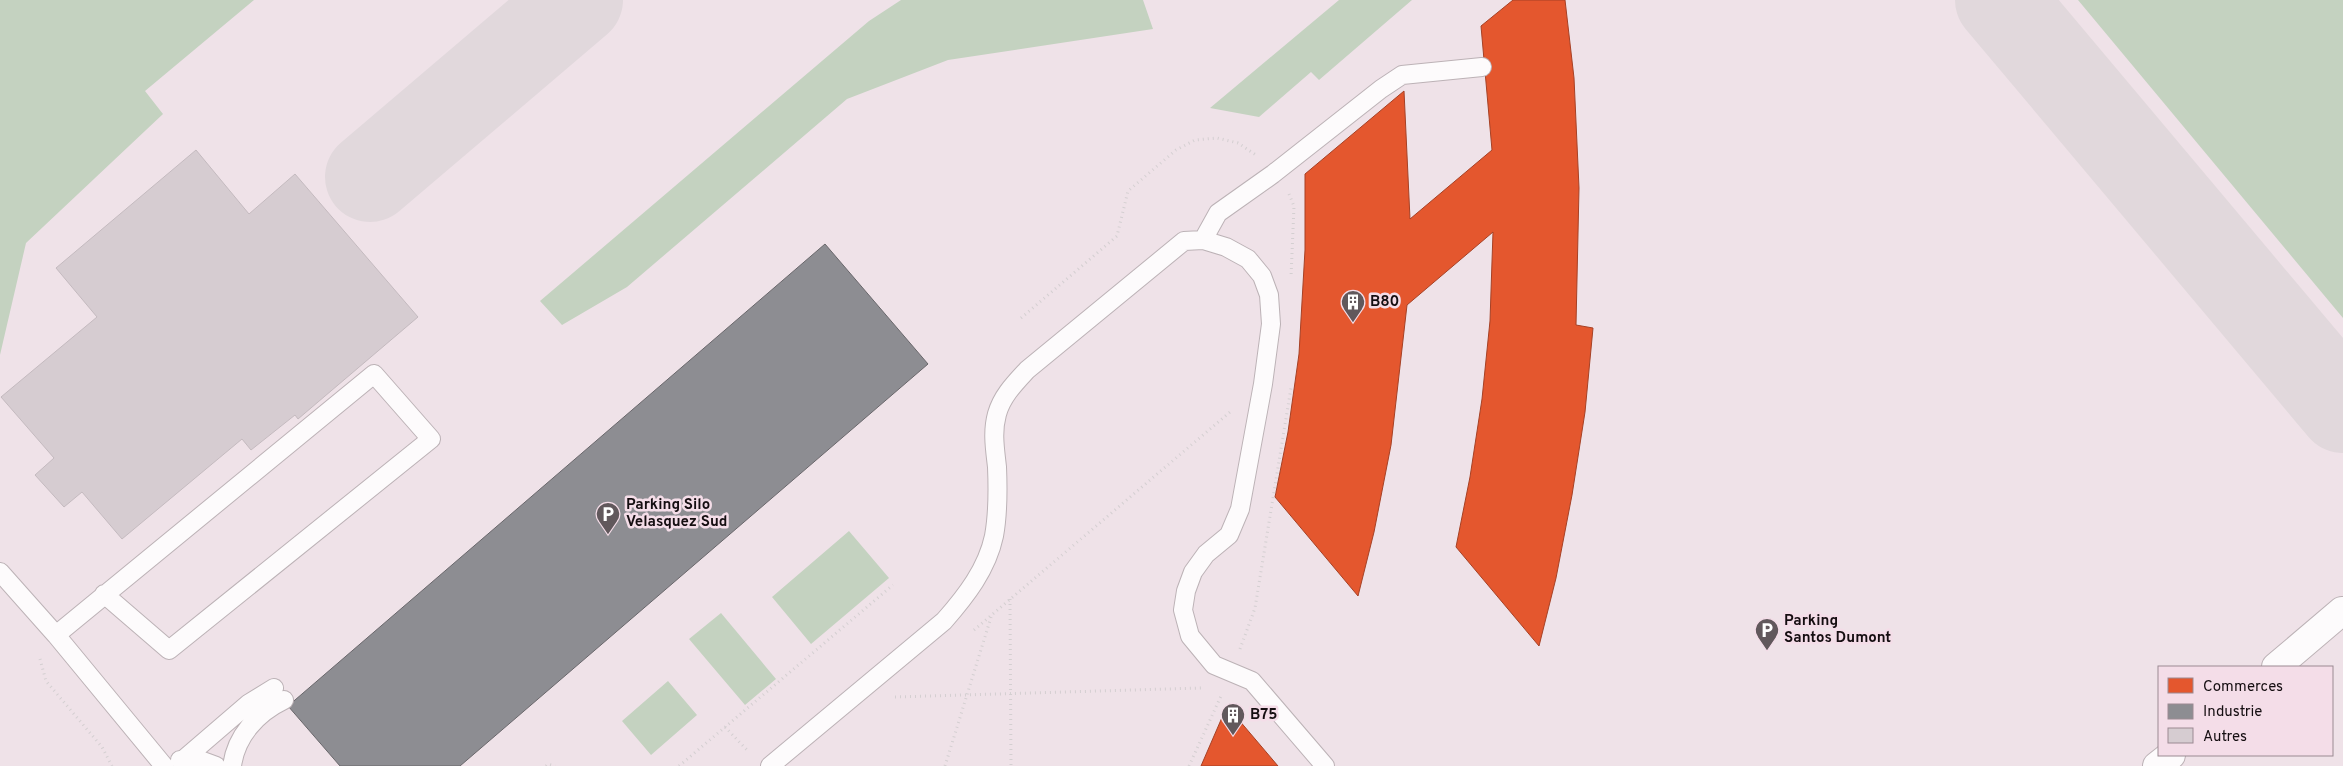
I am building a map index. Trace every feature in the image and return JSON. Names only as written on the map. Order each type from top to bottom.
[{"type":"street","points":[[2277,666],[2343,611]]},
{"type":"street","points":[[2157,766],[2170,756]]},
{"type":"lane","points":[[1203,240],[1218,213],[1273,174],[1402,75],[1482,67]]},
{"type":"lane","points":[[770,766],[944,620],[966,597],[982,569],[993,537],[997,504],[993,440],[997,413],[1008,391],[1027,370],[1184,241],[1203,240],[1226,246],[1248,259],[1262,276],[1269,295],[1271,324],[1263,384],[1240,509],[1229,535],[1206,554],[1193,572],[1186,591],[1183,610],[1190,636],[1228,681],[1252,681],[1325,766]]},
{"type":"lane","points":[[56,635],[104,594],[374,374],[431,438],[169,650],[104,594]]},
{"type":"lane","points":[[0,572],[172,764]]},
{"type":"lane","points":[[172,764],[248,704],[279,694],[272,706],[245,731],[234,753],[232,766]]},
{"type":"lane","points":[[172,764],[197,759],[216,766]]},
{"type":"path","points":[[1021,318],[1117,236],[1128,191],[1176,150],[1195,140],[1217,138],[1238,144],[1254,153],[1288,192],[1294,206],[1291,280]]},
{"type":"path","points":[[970,633],[1263,384]]},
{"type":"path","points":[[1189,766],[1228,681],[1255,608],[1291,386]]},
{"type":"path","points":[[679,766],[893,585]]},
{"type":"path","points":[[1010,599],[1011,766]]},
{"type":"path","points":[[945,766],[992,614]]},
{"type":"path","points":[[40,655],[46,681],[102,747],[112,766]]},
{"type":"path","points":[[901,691],[893,697],[1011,694],[1228,681]]},
{"type":"path","points":[[725,727],[750,753]]},
{"type":"path","points":[[546,766],[548,764],[555,766]]},
{"type":"green space","points":[[0,0],[254,0],[145,91],[163,114],[26,243],[0,355]]},
{"type":"green space","points":[[901,0],[1143,0],[1153,29],[948,60],[847,99],[627,287],[562,325],[540,301],[869,21]]},
{"type":"green space","points":[[1339,0],[1412,0],[1319,80],[1311,72],[1259,117],[1210,108]]},
{"type":"green space","points":[[2078,0],[2343,0],[2343,318]]},
{"type":"green space","points":[[849,531],[889,578],[811,644],[772,597]]},
{"type":"green space","points":[[721,613],[776,679],[745,705],[689,639]]},
{"type":"green space","points":[[668,681],[697,715],[651,755],[622,721]]},
{"type":"building: Commerces","name":"B80","points":[[1513,0],[1565,0],[1574,78],[1579,188],[1576,325],[1593,328],[1585,412],[1572,495],[1556,578],[1539,646],[1456,547],[1470,477],[1482,399],[1490,321],[1493,232],[1407,305],[1391,445],[1374,532],[1358,596],[1275,497],[1288,432],[1299,354],[1305,250],[1305,174],[1404,91],[1410,219],[1492,150],[1481,26]]},
{"type":"building: Commerces","name":"B75","points":[[1227,706],[1278,766],[1201,766]]},
{"type":"building: Industrie","name":"Parking Silo Velasquez Sud","points":[[825,244],[928,364],[460,766],[340,766],[288,706]]},
{"type":"building: Autres","points":[[196,150],[249,214],[295,174],[418,317],[298,419],[295,415],[251,450],[242,439],[122,539],[82,492],[64,507],[35,475],[54,458],[1,397],[97,317],[56,268]]},
{"type":"taxiway","points":[[370,177],[578,0]]},
{"type":"taxiway","points":[[2000,0],[2343,408]]},
{"type":"place","name":"B80","points":[[1353,323]]},
{"type":"place","name":"Parking Silo Velasquez Sud","points":[[608,535]]},
{"type":"place","name":"Parking Santos Dumont","points":[[1767,651]]},
{"type":"place","name":"B75","points":[[1233,736]]}]
